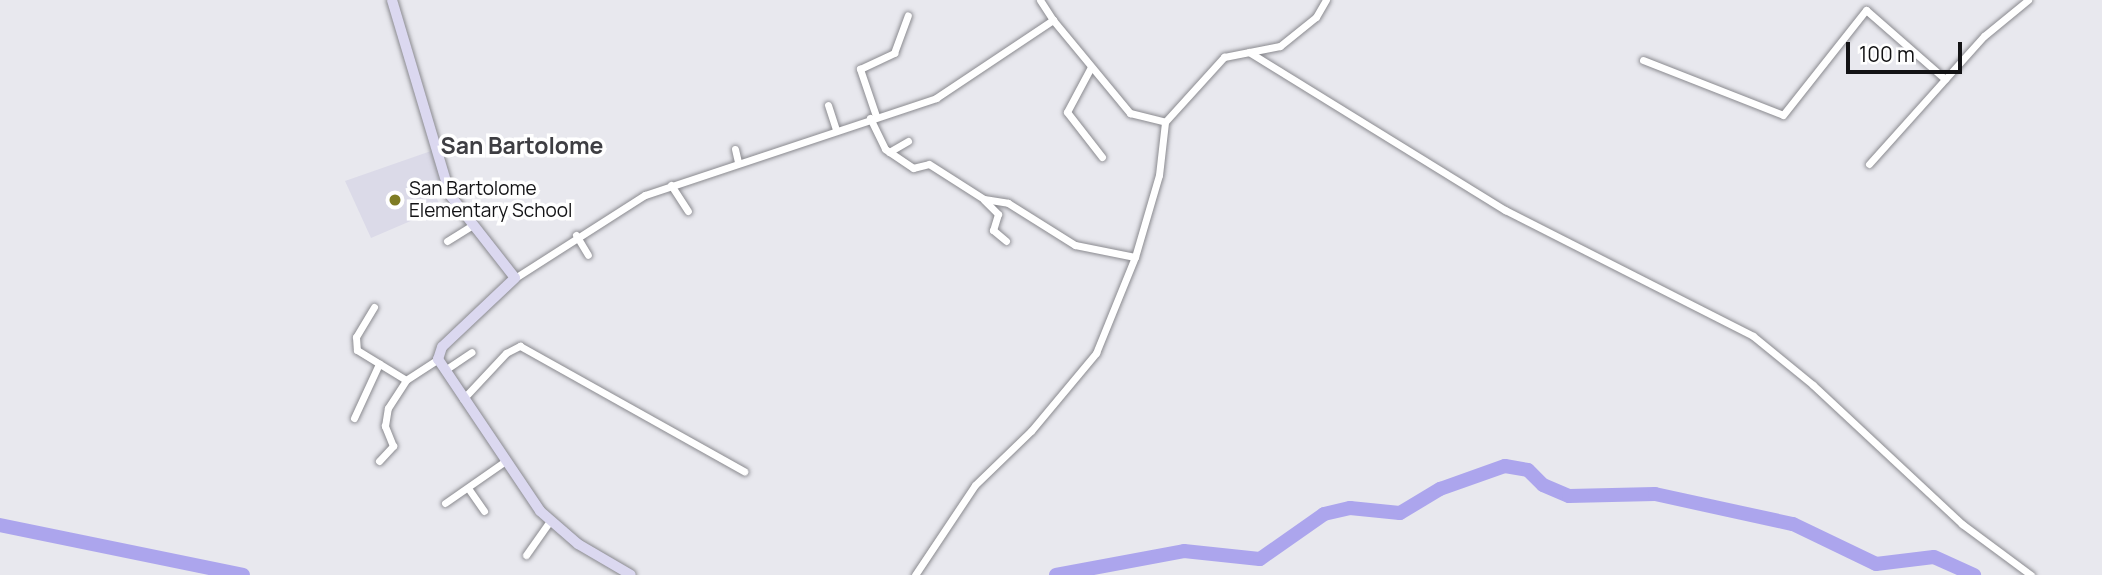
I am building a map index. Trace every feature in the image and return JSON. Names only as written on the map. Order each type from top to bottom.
[{"type":"street","points":[[392,0],[444,179],[471,226],[515,278]]},
{"type":"street","points":[[1040,0],[1053,20],[1130,113],[1165,122]]},
{"type":"street","points":[[915,575],[975,485],[1031,431],[1096,353],[1135,257],[1159,175],[1165,122],[1224,57],[1280,46],[1317,17],[1326,0]]},
{"type":"street","points":[[1869,164],[1984,36],[2028,0]]},
{"type":"street","points":[[1643,60],[1783,114],[1866,10],[1945,79]]},
{"type":"street","points":[[908,15],[894,53],[860,69],[873,117],[889,152],[915,168],[929,164],[984,199],[998,214],[993,230],[1006,241]]},
{"type":"street","points":[[380,461],[393,446],[386,426],[388,408],[406,380],[438,359],[442,347],[515,278],[576,235],[625,204],[671,185],[936,98],[1053,20]]},
{"type":"street","points":[[1249,52],[1505,210],[1753,336],[1813,385],[1962,524],[2031,575]]},
{"type":"street","points":[[1091,67],[1067,112],[1102,157]]},
{"type":"street","points":[[828,105],[836,130]]},
{"type":"street","points":[[889,152],[908,141]]},
{"type":"street","points":[[735,149],[738,162]]},
{"type":"street","points":[[671,185],[688,211]]},
{"type":"street","points":[[984,199],[1008,203],[1075,245],[1135,257]]},
{"type":"street","points":[[447,241],[471,226]]},
{"type":"street","points":[[576,235],[588,255]]},
{"type":"street","points":[[374,307],[355,346],[406,380]]},
{"type":"street","points":[[463,400],[518,345],[744,471]]},
{"type":"street","points":[[445,370],[472,352]]},
{"type":"street","points":[[438,359],[504,462],[550,521],[631,575]]},
{"type":"street","points":[[354,418],[379,364]]},
{"type":"street","points":[[445,503],[504,462]]},
{"type":"street","points":[[468,488],[484,511]]},
{"type":"street","points":[[526,555],[550,521]]},
{"type":"shaded area","name":"San Bartolome Elementary School","points":[[431,151],[444,188],[434,192],[441,208],[371,238],[345,181]]},
{"type":"waterway","points":[[1056,575],[1184,551],[1260,559],[1324,514],[1350,508],[1400,513],[1440,489],[1505,466],[1528,470],[1543,485],[1569,496],[1655,494],[1793,524],[1876,564],[1934,557],[1974,575]]},
{"type":"waterway","points":[[0,525],[243,575]]},
{"type":"place","name":"San Bartolome Elementary School","points":[[395,200]]},
{"type":"district","name":"San Bartolome","points":[[522,145]]}]
